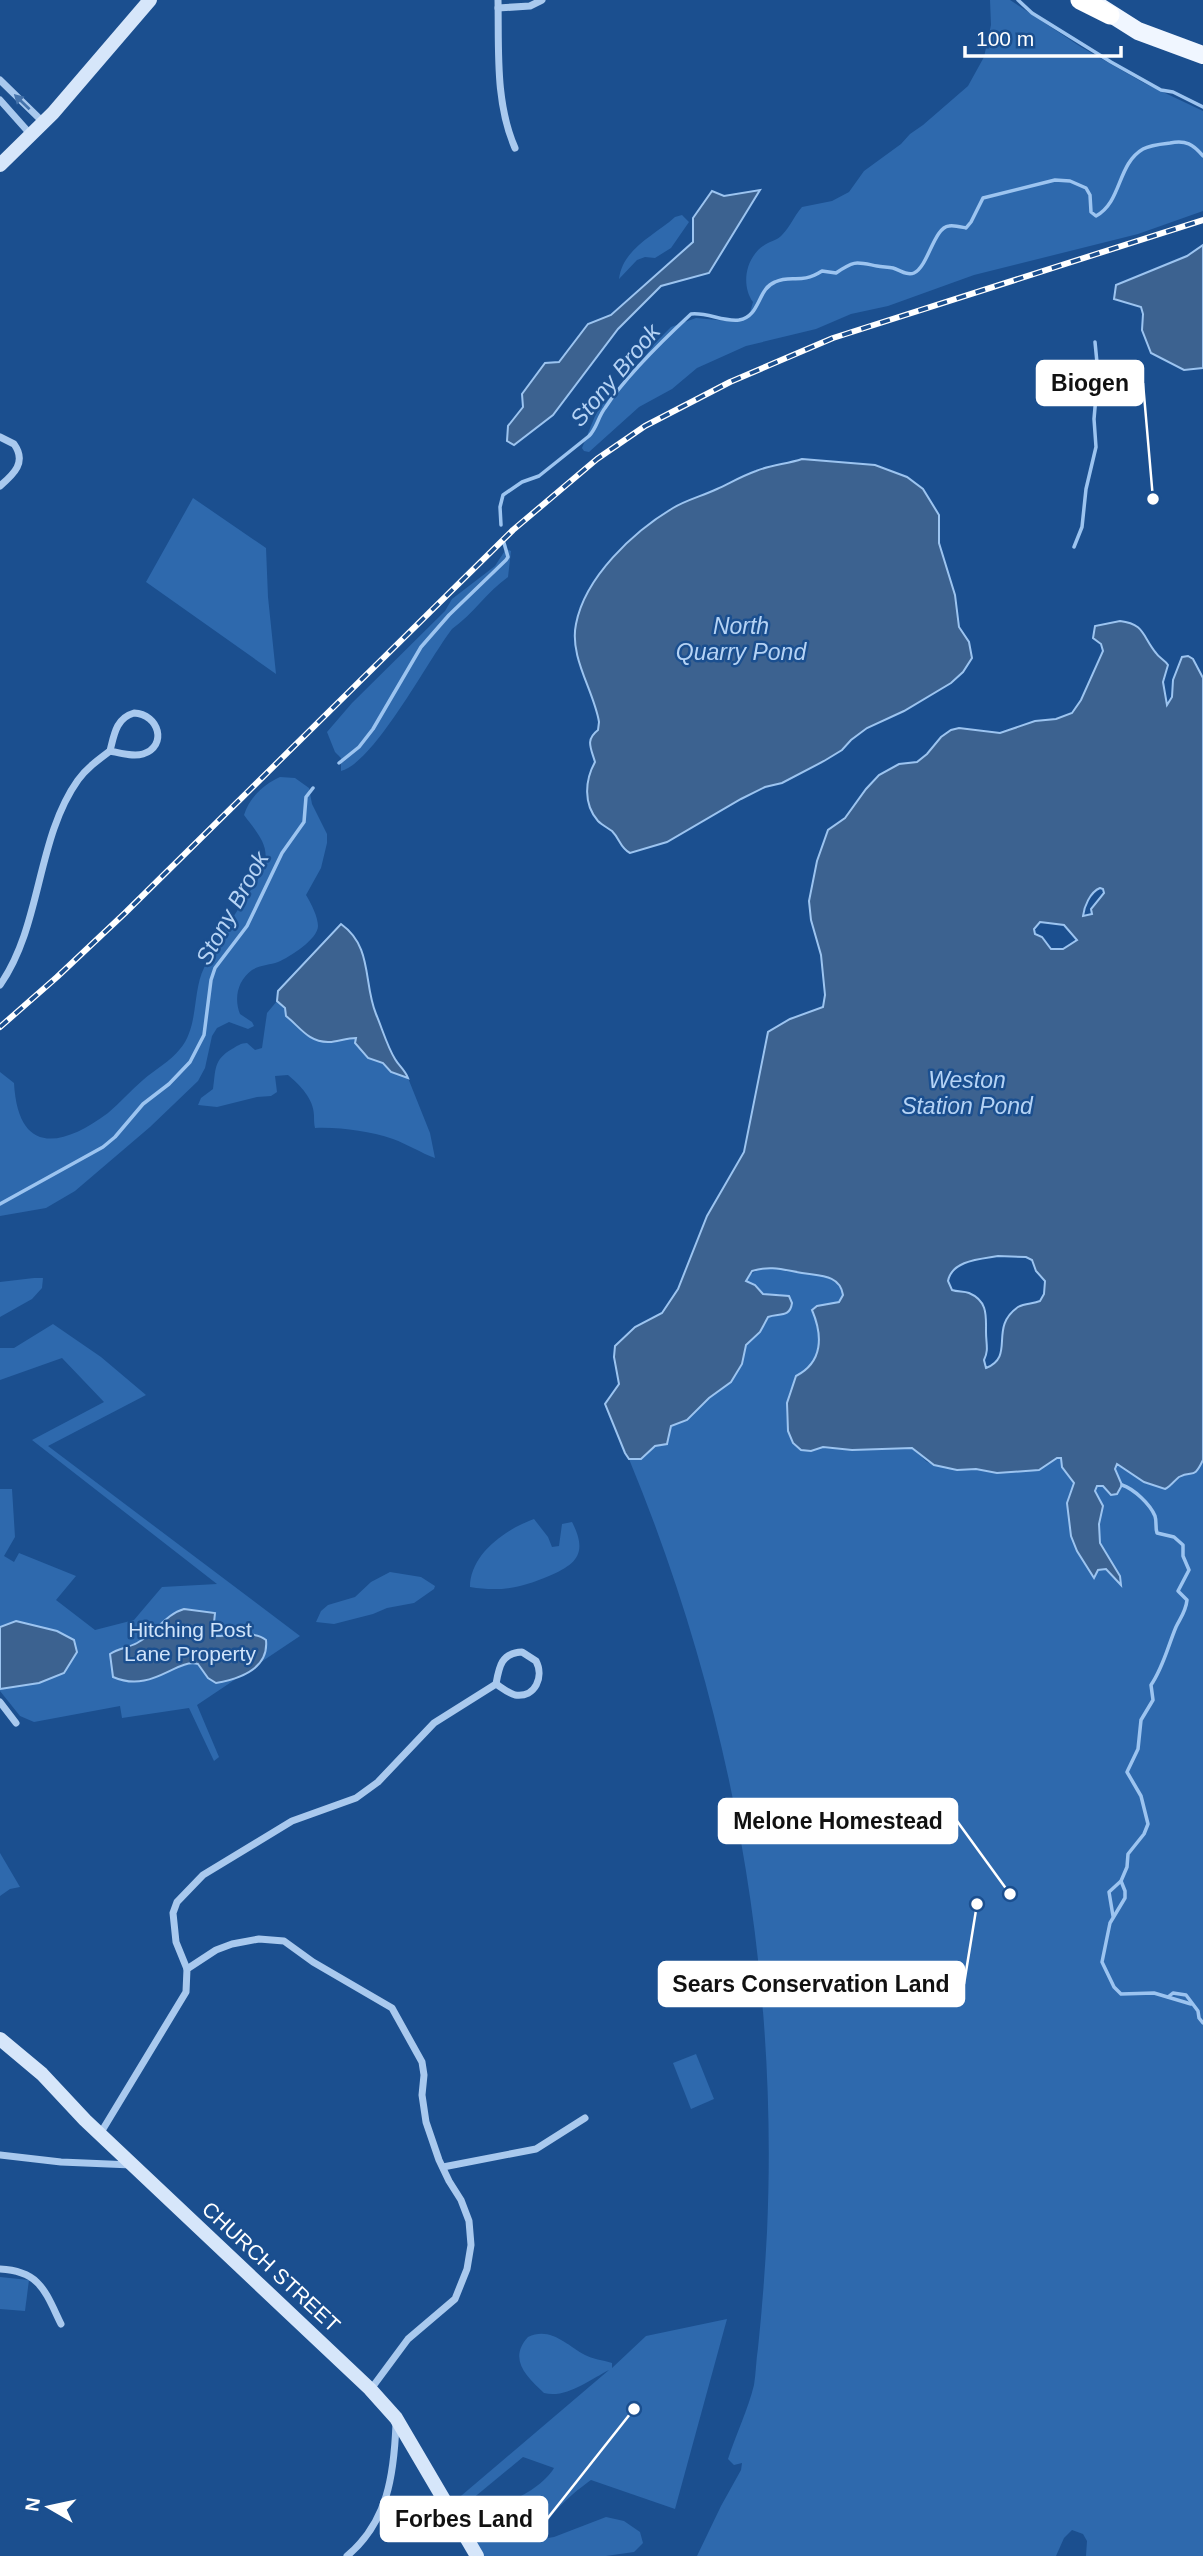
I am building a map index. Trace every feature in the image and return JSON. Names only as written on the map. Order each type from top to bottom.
[{"type":"highway","points":[[1080,0],[1110,15]]},
{"type":"main road","points":[[1092,0],[1110,15],[1138,31],[1203,55]]},
{"type":"street","points":[[0,165],[44,123],[150,0]]},
{"type":"street","points":[[515,148],[506,124],[501,96],[498,4],[534,5],[542,0]]},
{"type":"street","points":[[0,80],[44,123]]},
{"type":"street","points":[[0,100],[32,136]]},
{"type":"street","points":[[0,437],[14,444],[20,457],[16,471],[0,486]]},
{"type":"street","points":[[0,985],[15,960],[24,935],[66,801],[84,772],[110,751],[118,725],[127,715],[142,713],[154,721],[157,740],[149,751],[137,755],[110,751]]},
{"type":"street","points":[[100,2134],[186,1992],[187,1969],[176,1942],[173,1913],[177,1902],[203,1875],[292,1821],[356,1798],[379,1782],[434,1723],[496,1684],[501,1662],[511,1654],[525,1653],[538,1664],[539,1681],[530,1692],[516,1695],[496,1684]]},
{"type":"street","points":[[0,1702],[16,1723]]},
{"type":"street","points":[[187,1969],[216,1950],[232,1944],[260,1939],[284,1941],[313,1962],[392,2008],[422,2062],[422,2095],[426,2122],[443,2167],[469,2221],[471,2245],[467,2269],[455,2299],[408,2339],[370,2389]]},
{"type":"street","name":"CHURCH STREET","points":[[0,2039],[42,2074],[132,2165],[370,2389],[396,2418],[477,2556]]},
{"type":"street","points":[[443,2167],[536,2150],[585,2118]]},
{"type":"street","points":[[0,2155],[61,2162],[132,2165]]},
{"type":"street","points":[[0,2269],[30,2274],[48,2296],[61,2324]]},
{"type":"street","points":[[347,2556],[373,2527],[385,2505],[392,2478],[396,2418]]},
{"type":"green space","points":[[990,0],[1010,0],[1081,47],[1144,83],[1203,111],[1203,211],[1138,234],[974,275],[888,306],[851,314],[816,329],[746,346],[697,368],[672,389],[639,407],[589,452],[584,451],[582,448],[601,406],[622,386],[671,327],[696,318],[727,321],[749,316],[753,302],[746,278],[755,254],[782,235],[802,207],[832,201],[849,192],[864,171],[901,144],[968,86],[984,57],[991,25]]},
{"type":"green space","points":[[682,215],[689,222],[671,248],[655,258],[637,260],[619,279],[626,259],[633,251],[675,217]]},
{"type":"green space","points":[[193,498],[266,548],[276,674],[146,582]]},
{"type":"green space","points":[[506,549],[511,551],[508,577],[452,629],[385,730],[355,764],[341,771],[341,758],[335,752],[327,732],[352,703],[445,611],[452,599],[495,566]]},
{"type":"green space","points":[[280,777],[295,778],[309,788],[312,804],[327,834],[321,868],[306,895],[318,922],[317,931],[289,956],[255,968],[247,974],[238,990],[237,1002],[240,1014],[254,1026],[248,1029],[229,1022],[217,1028],[212,1036],[205,1068],[198,1081],[150,1127],[75,1191],[46,1208],[0,1216],[0,1072],[14,1083],[17,1106],[24,1123],[33,1133],[45,1138],[59,1138],[91,1125],[108,1113],[176,1053],[190,1030],[200,977],[208,959],[264,867],[265,849],[244,815],[246,809],[258,792]]},
{"type":"green space","points":[[277,1001],[306,1035],[327,1041],[356,1038],[355,1043],[368,1058],[383,1063],[391,1072],[408,1078],[430,1133],[435,1158],[398,1141],[374,1134],[315,1128],[309,1098],[288,1075],[275,1076],[277,1092],[271,1096],[217,1107],[198,1105],[201,1098],[213,1089],[216,1066],[221,1057],[245,1043],[255,1050],[262,1048],[267,1013]]},
{"type":"green space","points":[[782,1267],[827,1278],[840,1287],[843,1295],[839,1302],[817,1306],[812,1313],[819,1332],[817,1352],[812,1365],[794,1382],[788,1399],[788,1426],[793,1443],[837,1449],[912,1448],[927,1462],[957,1470],[976,1469],[997,1473],[1039,1470],[1061,1458],[1062,1467],[1074,1483],[1067,1503],[1071,1536],[1077,1551],[1094,1577],[1098,1570],[1106,1569],[1121,1583],[1120,1576],[1100,1543],[1099,1524],[1103,1506],[1095,1491],[1097,1485],[1103,1486],[1108,1493],[1120,1480],[1115,1468],[1117,1464],[1145,1482],[1171,1486],[1184,1474],[1196,1471],[1203,1460],[1203,2556],[1086,2556],[1087,2541],[1083,2534],[1072,2530],[1064,2538],[1056,2556],[697,2556],[741,2470],[742,2463],[734,2465],[728,2459],[755,2380],[767,2232],[769,2133],[765,2034],[755,1936],[740,1838],[720,1741],[695,1646],[664,1551],[629,1459],[646,1454],[655,1446],[665,1445],[669,1440],[671,1426],[687,1420],[709,1398],[731,1382],[742,1364],[746,1346],[760,1332],[768,1317],[780,1315],[780,1294],[763,1294],[755,1285],[746,1281],[746,1278],[757,1270]]},
{"type":"green space","points":[[43,1278],[42,1288],[32,1299],[0,1317],[0,1282]]},
{"type":"green space","name":"Hitching Post Lane Property","points":[[53,1324],[101,1357],[146,1395],[48,1446],[300,1636],[197,1705],[219,1757],[214,1761],[189,1708],[122,1718],[120,1706],[34,1722],[20,1716],[0,1691],[0,1489],[12,1489],[15,1537],[4,1556],[14,1562],[19,1553],[76,1576],[56,1600],[95,1630],[134,1620],[162,1587],[217,1584],[32,1440],[104,1402],[62,1358],[0,1380],[0,1348],[14,1348]]},
{"type":"green space","points":[[534,1519],[552,1547],[559,1546],[562,1524],[572,1522],[579,1542],[579,1550],[573,1562],[549,1576],[520,1586],[501,1589],[470,1587],[476,1564],[492,1544],[512,1529]]},
{"type":"green space","points":[[390,1572],[421,1577],[435,1586],[434,1589],[414,1603],[334,1624],[316,1622],[321,1611],[328,1605],[355,1597],[371,1582]]},
{"type":"green space","points":[[0,1853],[20,1887],[10,1889],[0,1896]]},
{"type":"green space","points":[[696,2054],[714,2099],[691,2109],[673,2063]]},
{"type":"green space","points":[[0,2277],[29,2280],[25,2311],[0,2309]]},
{"type":"green space","points":[[727,2319],[675,2509],[591,2480],[562,2504],[545,2526],[544,2533],[548,2538],[606,2517],[624,2521],[640,2532],[643,2543],[634,2552],[606,2556],[484,2556],[472,2528],[481,2512],[521,2496],[544,2480],[554,2468],[523,2457],[460,2509],[455,2501],[609,2370],[569,2391],[544,2393],[526,2374],[520,2360],[522,2345],[528,2337],[536,2334],[551,2335],[588,2356],[612,2363],[612,2368],[646,2336]]},
{"type":"water","points":[[760,190],[709,273],[661,286],[618,329],[553,415],[514,445],[507,441],[508,426],[523,407],[522,394],[545,363],[559,362],[588,324],[611,315],[693,242],[693,218],[712,191],[724,196]]},
{"type":"water","points":[[1203,245],[1203,368],[1184,370],[1151,353],[1142,330],[1141,307],[1114,299],[1116,285],[1187,256]]},
{"type":"water","name":"North Quarry Pond","points":[[802,459],[875,465],[907,477],[923,489],[939,515],[939,543],[955,595],[959,627],[969,642],[972,658],[963,672],[951,683],[904,711],[867,728],[842,750],[824,761],[782,783],[765,787],[741,799],[667,842],[630,853],[624,849],[612,831],[598,821],[588,800],[589,776],[595,762],[590,741],[598,730],[599,722],[576,649],[576,624],[581,607],[589,589],[613,557],[658,518],[683,503],[751,473]]},
{"type":"water","name":"Weston Station Pond","points":[[1120,621],[1139,628],[1157,655],[1168,665],[1163,682],[1167,705],[1172,697],[1173,680],[1182,657],[1193,659],[1203,678],[1203,1460],[1195,1472],[1179,1477],[1165,1489],[1144,1482],[1117,1464],[1115,1469],[1122,1485],[1117,1494],[1111,1495],[1103,1486],[1097,1486],[1095,1491],[1103,1506],[1099,1524],[1100,1543],[1120,1576],[1121,1585],[1106,1569],[1098,1570],[1094,1578],[1077,1551],[1071,1536],[1067,1503],[1074,1483],[1062,1467],[1061,1458],[1039,1470],[997,1473],[934,1465],[912,1448],[852,1450],[823,1447],[811,1451],[801,1450],[793,1443],[788,1431],[787,1403],[796,1376],[805,1370],[816,1356],[819,1339],[812,1310],[817,1306],[839,1302],[843,1295],[838,1283],[827,1277],[765,1268],[752,1271],[746,1281],[755,1285],[763,1294],[789,1296],[791,1308],[783,1314],[768,1317],[760,1332],[746,1345],[742,1364],[731,1382],[709,1398],[687,1420],[671,1426],[667,1444],[655,1446],[641,1459],[629,1459],[625,1453],[605,1404],[619,1384],[614,1357],[615,1346],[635,1327],[662,1313],[678,1289],[707,1216],[744,1152],[768,1032],[790,1019],[823,1007],[825,995],[821,955],[811,920],[809,901],[817,861],[828,830],[845,818],[879,775],[899,764],[917,762],[951,730],[959,728],[1000,733],[1035,721],[1056,719],[1072,713],[1081,700],[1103,651],[1101,644],[1093,638],[1095,626]],"holes":[[[1100,888],[1104,893],[1091,909],[1092,914],[1083,916],[1088,900]],[[1040,922],[1064,925],[1077,940],[1063,949],[1051,949],[1042,937],[1035,934],[1034,929]],[[998,1256],[1026,1257],[1032,1260],[1036,1271],[1045,1281],[1044,1294],[1040,1301],[1018,1307],[1009,1315],[999,1356],[995,1363],[986,1368],[986,1320],[983,1305],[969,1293],[952,1290],[948,1281],[955,1269],[976,1260]]]},
{"type":"water","points":[[341,924],[351,933],[363,954],[376,1014],[392,1054],[408,1078],[391,1072],[383,1063],[368,1058],[355,1043],[356,1038],[331,1042],[310,1037],[286,1016],[285,1008],[277,1001],[278,991]]},
{"type":"water","points":[[184,1609],[215,1613],[215,1636],[249,1634],[266,1640],[263,1658],[251,1671],[216,1683],[208,1678],[198,1664],[181,1666],[140,1681],[113,1677],[110,1654],[137,1643],[171,1615]]},
{"type":"water","points":[[16,1621],[57,1631],[74,1640],[77,1652],[64,1673],[39,1683],[0,1689],[0,1627]]},
{"type":"waterway","points":[[1018,0],[1032,13],[1111,62],[1161,90],[1173,92],[1203,107]]},
{"type":"waterway","name":"Stony Brook","points":[[501,525],[500,507],[503,495],[522,482],[539,476],[589,436],[623,383],[691,314],[727,320],[746,318],[769,285],[786,279],[808,278],[822,271],[836,273],[856,263],[914,273],[923,263],[939,233],[949,226],[966,228],[983,198],[1055,180],[1070,181],[1086,188],[1090,195],[1091,212],[1096,216],[1111,202],[1128,164],[1143,149],[1181,142],[1192,146],[1203,156]]},
{"type":"waterway","points":[[1074,547],[1082,527],[1086,489],[1096,447],[1094,419],[1098,373],[1095,342]]},
{"type":"waterway","name":"Stony Brook","points":[[339,763],[359,747],[373,729],[421,647],[449,615],[506,560],[508,557],[504,543]]},
{"type":"waterway","name":"Stony Brook","points":[[0,1204],[103,1147],[143,1104],[169,1084],[190,1062],[204,1035],[215,968],[247,926],[282,853],[304,822],[306,797],[313,788]]},
{"type":"waterway","points":[[1113,1916],[1109,1892],[1121,1881],[1127,1867],[1128,1854],[1144,1834],[1148,1824],[1141,1796],[1127,1772],[1138,1749],[1141,1720],[1153,1700],[1151,1685],[1186,1607],[1187,1600],[1178,1591],[1189,1570],[1183,1556],[1183,1545],[1174,1537],[1157,1533],[1155,1516],[1149,1507],[1136,1493],[1122,1485]]},
{"type":"waterway","points":[[1121,1881],[1125,1898],[1110,1923],[1102,1962],[1114,1987],[1121,1994],[1154,1993],[1191,2004]]},
{"type":"waterway","points":[[1168,1997],[1173,1993],[1186,1995],[1203,2023]]},
{"type":"railway","points":[[0,1027],[125,913],[513,530],[597,459],[645,426],[730,382],[833,338],[1203,220]]},
{"type":"place","name":"Biogen","points":[[1153,499]]},
{"type":"place","name":"Melone Homestead","points":[[1010,1894]]},
{"type":"place","name":"Sears Conservation Land","points":[[977,1904]]},
{"type":"place","name":"Forbes Land","points":[[634,2409]]}]
